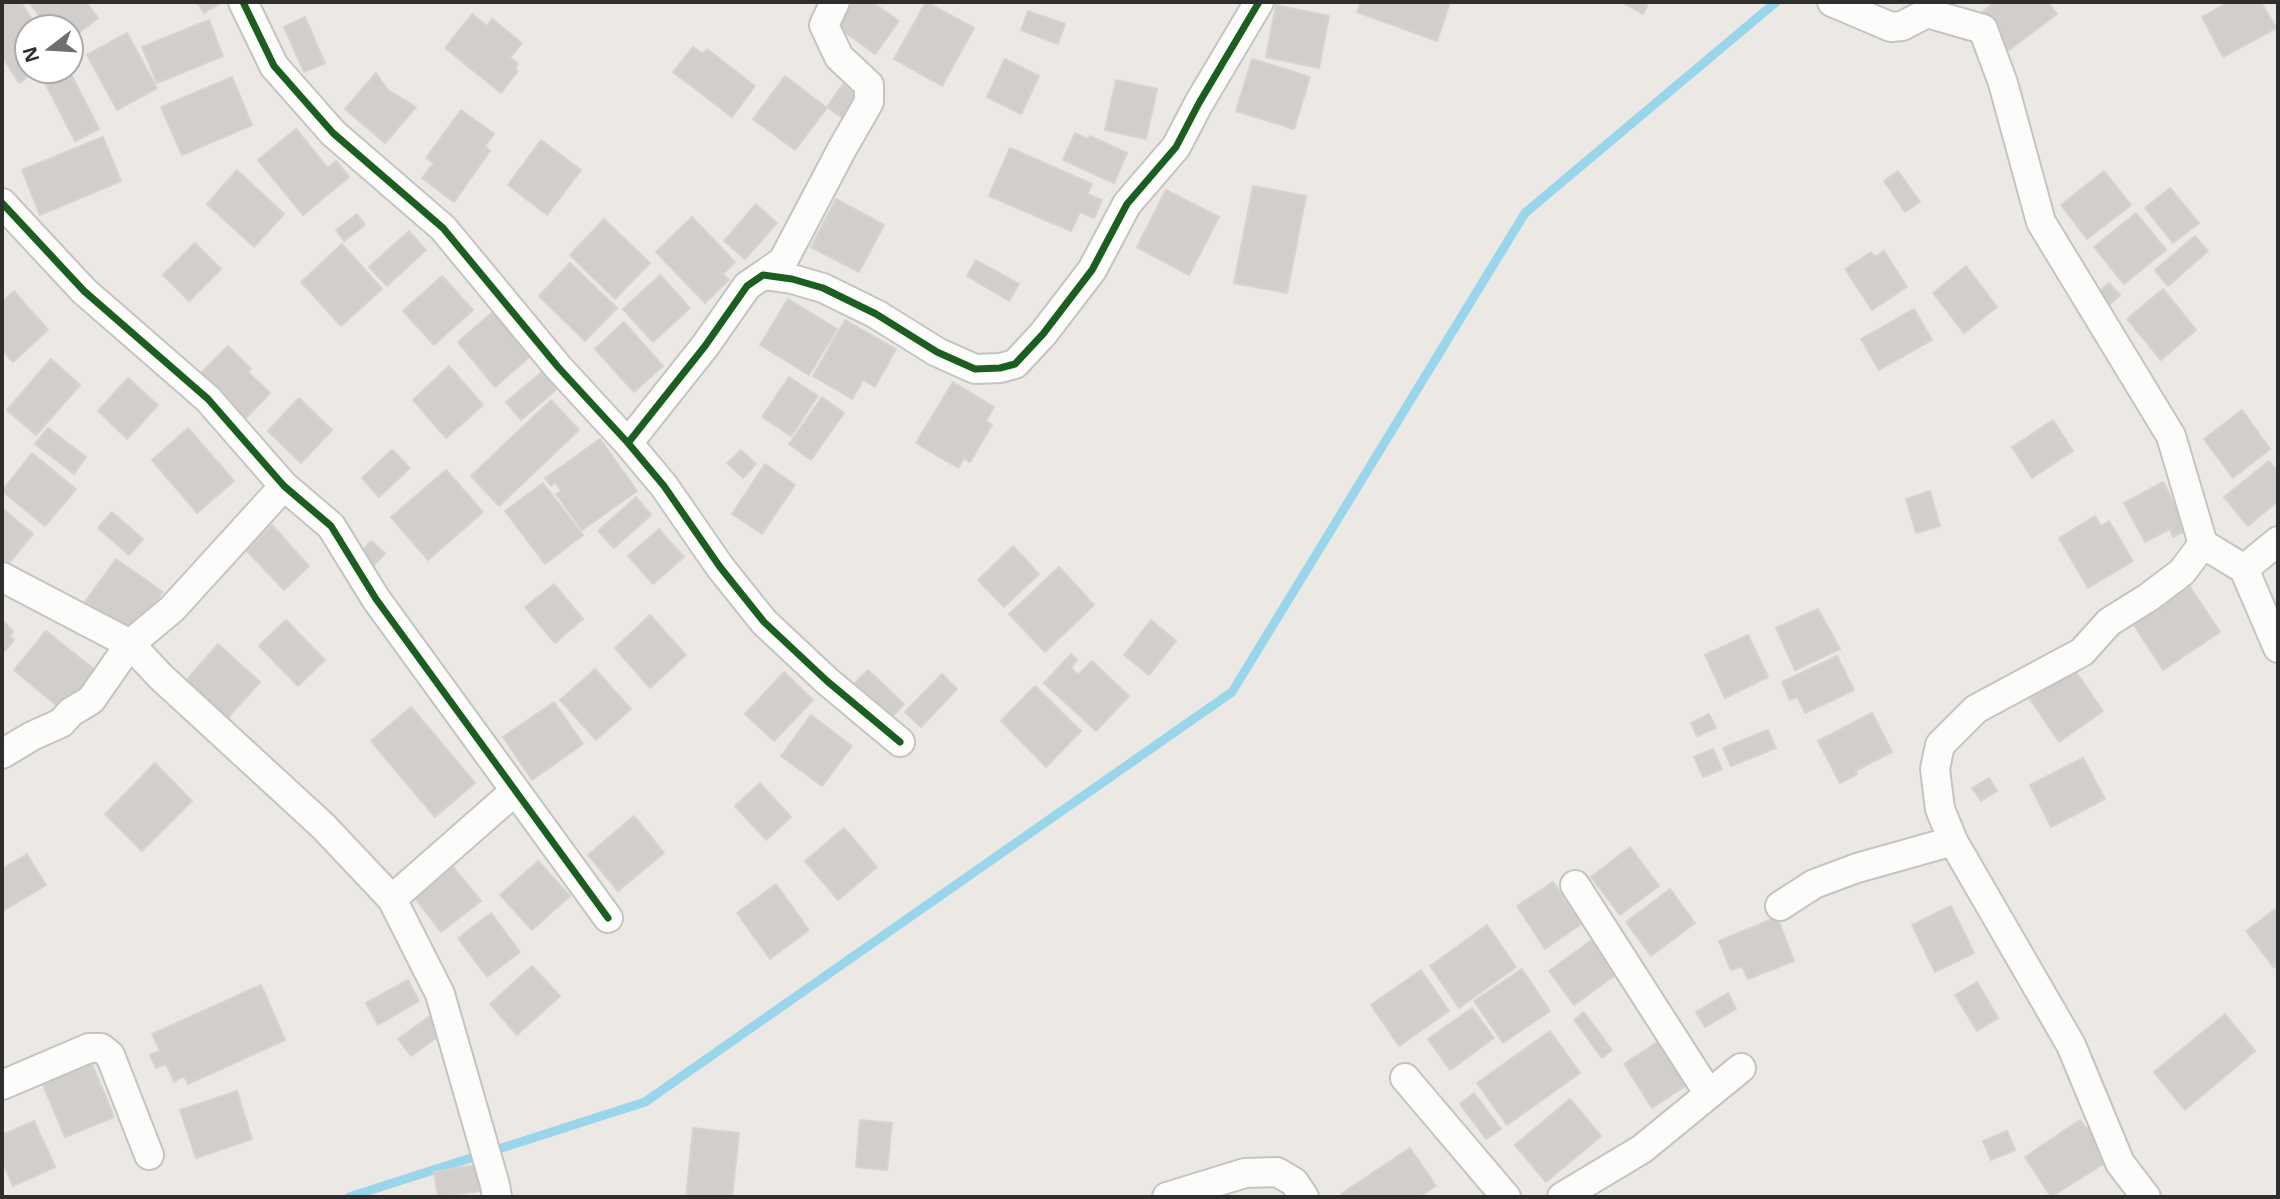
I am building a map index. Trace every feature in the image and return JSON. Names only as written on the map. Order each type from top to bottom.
[{"type":"street","points":[[243,2],[274,66],[333,133],[443,228],[558,367],[664,486],[720,568],[764,622],[827,681],[900,742]]},
{"type":"street","points":[[628,443],[705,346],[747,286],[783,261],[869,102],[869,85],[839,57],[824,25],[835,2]]},
{"type":"street","points":[[763,275],[792,279],[823,288],[876,314],[937,352],[975,369],[1015,364],[1043,334],[1093,270],[1127,204],[1176,147],[1259,2]]},
{"type":"street","points":[[1832,2],[1891,27],[1902,26],[1927,13],[1983,29],[2003,83],[2041,222],[2171,436],[2203,544],[2244,569],[2278,648]]},
{"type":"street","points":[[2,203],[84,291],[208,399],[284,486],[331,526],[376,599],[608,918]]},
{"type":"street","points":[[2,754],[61,723],[71,712],[91,700],[130,644],[172,609],[284,486]]},
{"type":"street","points":[[2244,569],[2278,541]]},
{"type":"street","points":[[2146,1197],[2120,1163],[2071,1045],[1953,841],[1940,809],[1935,768],[1940,745],[1976,709],[2082,652],[2109,622],[2182,572],[2203,544]]},
{"type":"street","points":[[2,577],[130,644],[161,677],[323,826],[392,899],[440,995],[497,1197]]},
{"type":"street","points":[[392,899],[515,790]]},
{"type":"street","points":[[1780,906],[1814,884],[1857,868],[1953,841]]},
{"type":"street","points":[[1576,885],[1709,1094]]},
{"type":"street","points":[[2,1085],[89,1048],[101,1048],[110,1055],[149,1155]]},
{"type":"street","points":[[1562,1197],[1642,1149],[1741,1068]]},
{"type":"street","points":[[1405,1078],[1506,1197]]},
{"type":"street","points":[[1167,1197],[1245,1173],[1277,1172],[1294,1182],[1304,1197]]},
{"type":"building","points":[[2,2],[21,2],[29,14],[14,14],[14,75],[2,56]]},
{"type":"building","points":[[29,2],[86,2],[98,18],[84,29],[84,14],[38,14]]},
{"type":"building","points":[[197,2],[217,2],[219,4],[204,13]]},
{"type":"building","points":[[853,2],[872,2],[899,21],[875,54],[836,26]]},
{"type":"building","points":[[926,2],[974,28],[942,86],[894,59]]},
{"type":"building","points":[[1361,2],[1450,2],[1437,41],[1357,12]]},
{"type":"building","points":[[1649,2],[1643,14],[1625,4]]},
{"type":"building","points":[[1995,2],[2048,2],[2057,14],[2009,50],[1981,13]]},
{"type":"building","points":[[2229,2],[2261,2],[2276,28],[2223,57],[2202,17]]},
{"type":"building","points":[[1276,5],[1329,16],[1319,68],[1266,57]]},
{"type":"building","points":[[1028,11],[1065,24],[1058,44],[1021,30]]},
{"type":"building","points":[[472,14],[487,26],[492,19],[522,43],[510,57],[518,64],[515,69],[518,71],[501,93],[445,48]]},
{"type":"building","points":[[305,17],[325,63],[304,72],[284,27]]},
{"type":"building","points":[[209,20],[223,56],[157,83],[142,47]]},
{"type":"building","points":[[127,33],[157,88],[117,110],[87,55]]},
{"type":"building","points":[[693,47],[703,54],[707,49],[755,86],[732,117],[673,72]]},
{"type":"building","points":[[1005,59],[1039,76],[1021,114],[987,97]]},
{"type":"building","points":[[1252,59],[1310,77],[1294,129],[1236,111]]},
{"type":"building","points":[[376,73],[388,90],[416,107],[385,143],[345,109]]},
{"type":"building","points":[[785,76],[827,108],[795,150],[753,119]]},
{"type":"building","points":[[232,77],[252,125],[182,155],[161,107]]},
{"type":"building","points":[[1116,80],[1157,89],[1146,139],[1105,130]]},
{"type":"building","points":[[46,84],[76,84],[99,129],[75,141]]},
{"type":"building","points":[[843,84],[860,96],[844,119],[827,107]]},
{"type":"building","points":[[461,110],[494,134],[485,146],[490,151],[454,202],[422,178],[434,163],[426,158]]},
{"type":"building","points":[[296,129],[328,168],[336,161],[349,177],[303,215],[258,160]]},
{"type":"building","points":[[1075,133],[1088,139],[1090,136],[1127,153],[1114,183],[1063,160]]},
{"type":"building","points":[[103,137],[121,181],[40,215],[22,170]]},
{"type":"building","points":[[541,140],[581,170],[547,215],[508,185]]},
{"type":"building","points":[[1010,148],[1092,184],[1087,194],[1102,200],[1094,218],[1080,212],[1071,231],[989,196]]},
{"type":"building","points":[[237,170],[284,214],[254,247],[207,204]]},
{"type":"building","points":[[1898,171],[1920,202],[1905,212],[1884,181]]},
{"type":"building","points":[[2104,171],[2131,205],[2087,239],[2061,205]]},
{"type":"building","points":[[1253,186],[1306,196],[1287,293],[1234,283]]},
{"type":"building","points":[[2170,188],[2199,223],[2173,243],[2145,208]]},
{"type":"building","points":[[1166,190],[1219,217],[1189,275],[1137,247]]},
{"type":"building","points":[[836,199],[884,225],[859,272],[811,247]]},
{"type":"building","points":[[756,204],[777,223],[745,259],[724,241]]},
{"type":"building","points":[[2136,213],[2166,250],[2124,284],[2094,247]]},
{"type":"building","points":[[357,214],[365,225],[344,241],[336,230]]},
{"type":"building","points":[[692,217],[735,262],[723,274],[729,280],[705,303],[656,252]]},
{"type":"building","points":[[604,219],[650,263],[615,299],[570,255]]},
{"type":"building","points":[[409,231],[426,250],[387,286],[369,267]]},
{"type":"building","points":[[2195,236],[2208,251],[2168,286],[2155,270]]},
{"type":"building","points":[[195,243],[221,269],[189,301],[163,275]]},
{"type":"building","points":[[342,244],[382,289],[341,326],[301,282]]},
{"type":"building","points":[[1884,251],[1907,287],[1872,310],[1845,269],[1871,252],[1875,257]]},
{"type":"building","points":[[976,260],[1019,284],[1009,301],[967,276]]},
{"type":"building","points":[[570,263],[617,308],[585,341],[539,296]]},
{"type":"building","points":[[1966,266],[1997,307],[1964,333],[1933,293]]},
{"type":"building","points":[[660,275],[690,308],[653,342],[623,309]]},
{"type":"building","points":[[442,276],[473,310],[434,345],[403,311]]},
{"type":"building","points":[[2109,283],[2120,295],[2106,308],[2095,295]]},
{"type":"building","points":[[2163,289],[2196,330],[2161,360],[2127,319]]},
{"type":"building","points":[[14,291],[48,330],[13,362],[2,349],[2,302]]},
{"type":"building","points":[[788,299],[837,329],[809,375],[760,345]]},
{"type":"building","points":[[496,309],[533,354],[495,387],[458,342]]},
{"type":"building","points":[[1914,309],[1932,340],[1879,370],[1861,339]]},
{"type":"building","points":[[845,320],[896,349],[875,387],[863,380],[852,399],[813,376]]},
{"type":"building","points":[[624,322],[663,366],[634,392],[595,349]]},
{"type":"building","points":[[228,346],[251,369],[248,372],[270,393],[245,419],[200,374]]},
{"type":"building","points":[[51,359],[80,385],[36,435],[7,410]]},
{"type":"building","points":[[449,366],[483,405],[446,438],[413,400]]},
{"type":"building","points":[[543,371],[557,389],[521,420],[506,402]]},
{"type":"building","points":[[789,377],[818,396],[791,436],[762,417]]},
{"type":"building","points":[[128,378],[158,405],[127,439],[98,411]]},
{"type":"building","points":[[953,382],[994,407],[986,421],[992,425],[970,462],[964,458],[958,468],[916,443]]},
{"type":"building","points":[[822,397],[844,413],[811,460],[789,444]]},
{"type":"building","points":[[299,398],[332,430],[301,463],[268,431]]},
{"type":"building","points":[[551,400],[579,430],[499,506],[471,476]]},
{"type":"building","points":[[2242,410],[2270,449],[2233,478],[2204,439]]},
{"type":"building","points":[[2053,420],[2073,451],[2032,478],[2012,447]]},
{"type":"building","points":[[48,428],[86,457],[74,474],[35,444]]},
{"type":"building","points":[[188,428],[234,481],[197,513],[152,460]]},
{"type":"building","points":[[600,439],[637,491],[582,530],[556,494],[561,491],[555,482],[551,486],[545,478]]},
{"type":"building","points":[[392,450],[410,468],[379,497],[362,478]]},
{"type":"building","points":[[741,450],[756,464],[743,478],[727,463]]},
{"type":"building","points":[[32,453],[76,489],[45,526],[2,491]]},
{"type":"building","points":[[2269,461],[2278,472],[2278,501],[2248,526],[2224,497]]},
{"type":"building","points":[[765,464],[795,485],[762,534],[732,514]]},
{"type":"building","points":[[446,470],[483,512],[428,560],[391,517]]},
{"type":"building","points":[[2163,482],[2188,529],[2173,537],[2170,529],[2145,542],[2124,503]]},
{"type":"building","points":[[543,483],[583,535],[545,564],[505,511]]},
{"type":"building","points":[[1930,491],[1940,526],[1916,533],[1906,499]]},
{"type":"building","points":[[636,497],[651,515],[614,548],[598,531]]},
{"type":"building","points":[[2,508],[33,534],[8,564],[2,559]]},
{"type":"building","points":[[112,512],[143,539],[129,555],[98,528]]},
{"type":"building","points":[[2095,516],[2101,526],[2109,521],[2133,561],[2088,588],[2059,538]]},
{"type":"building","points":[[272,525],[309,566],[284,590],[246,550]]},
{"type":"building","points":[[659,529],[684,557],[653,584],[628,556]]},
{"type":"building","points":[[371,541],[385,553],[372,568],[358,556]]},
{"type":"building","points":[[1013,546],[1039,574],[1004,607],[978,580]]},
{"type":"building","points":[[116,559],[163,592],[132,635],[85,602]]},
{"type":"building","points":[[1059,567],[1094,605],[1045,652],[1009,614]]},
{"type":"building","points":[[554,584],[583,619],[555,643],[525,607]]},
{"type":"building","points":[[2190,587],[2220,632],[2163,670],[2134,625]]},
{"type":"building","points":[[1818,609],[1840,649],[1795,670],[1776,628]]},
{"type":"building","points":[[650,615],[686,655],[650,688],[615,648]]},
{"type":"building","points":[[2,620],[13,631],[10,636],[14,640],[2,654]]},
{"type":"building","points":[[286,620],[325,660],[298,686],[259,646]]},
{"type":"building","points":[[1151,620],[1176,641],[1149,675],[1124,655]]},
{"type":"building","points":[[46,631],[95,670],[62,710],[14,670]]},
{"type":"building","points":[[1748,635],[1768,677],[1725,698],[1705,655]]},
{"type":"building","points":[[218,644],[260,682],[227,719],[185,682]]},
{"type":"building","points":[[1071,654],[1077,660],[1071,668],[1078,675],[1092,661],[1129,696],[1096,731],[1044,683]]},
{"type":"building","points":[[1837,656],[1854,690],[1805,713],[1797,697],[1790,700],[1782,682]]},
{"type":"building","points":[[595,669],[631,709],[596,740],[560,700]]},
{"type":"building","points":[[2074,669],[2103,711],[2059,742],[2030,699]]},
{"type":"building","points":[[868,670],[904,704],[889,720],[853,685]]},
{"type":"building","points":[[784,672],[813,700],[774,741],[745,714]]},
{"type":"building","points":[[942,674],[957,689],[921,727],[905,712]]},
{"type":"building","points":[[1035,686],[1081,731],[1046,767],[1001,721]]},
{"type":"building","points":[[554,702],[583,744],[532,780],[503,737]]},
{"type":"building","points":[[411,707],[475,783],[435,817],[371,741]]},
{"type":"building","points":[[1872,713],[1892,752],[1855,771],[1857,774],[1840,783],[1818,741]]},
{"type":"building","points":[[1709,714],[1716,728],[1697,736],[1691,723]]},
{"type":"building","points":[[811,715],[852,746],[822,786],[781,756]]},
{"type":"building","points":[[1768,730],[1776,748],[1731,766],[1723,748]]},
{"type":"building","points":[[1713,749],[1722,769],[1703,777],[1694,757]]},
{"type":"building","points":[[2083,758],[2105,799],[2051,827],[2030,785]]},
{"type":"building","points":[[155,763],[192,801],[142,851],[105,814]]},
{"type":"building","points":[[1989,778],[1997,791],[1981,801],[1972,788]]},
{"type":"building","points":[[760,783],[791,817],[766,840],[735,806]]},
{"type":"building","points":[[634,816],[664,853],[618,891],[588,855]]},
{"type":"building","points":[[844,828],[877,867],[838,900],[805,861]]},
{"type":"building","points":[[1630,847],[1659,886],[1620,915],[1591,877]]},
{"type":"building","points":[[27,854],[46,885],[3,911],[2,869]]},
{"type":"building","points":[[445,857],[481,901],[441,932],[407,888]]},
{"type":"building","points":[[538,861],[570,896],[532,930],[500,895]]},
{"type":"building","points":[[1553,882],[1581,924],[1545,949],[1517,906]]},
{"type":"building","points":[[776,884],[809,930],[770,959],[737,913]]},
{"type":"building","points":[[1670,889],[1695,923],[1651,956],[1626,922]]},
{"type":"building","points":[[1951,906],[1974,953],[1935,972],[1912,925]]},
{"type":"building","points":[[2278,907],[2278,965],[2274,968],[2246,931]]},
{"type":"building","points":[[491,913],[520,952],[487,977],[458,938]]},
{"type":"building","points":[[1777,917],[1794,961],[1748,979],[1742,966],[1731,970],[1719,941]]},
{"type":"building","points":[[1487,925],[1516,967],[1459,1008],[1430,966]]},
{"type":"building","points":[[1596,937],[1621,971],[1574,1005],[1549,971]]},
{"type":"building","points":[[532,966],[560,996],[517,1035],[490,1004]]},
{"type":"building","points":[[1522,969],[1550,1011],[1503,1043],[1474,1001]]},
{"type":"building","points":[[1421,970],[1449,1011],[1399,1046],[1371,1005]]},
{"type":"building","points":[[408,980],[419,1001],[378,1025],[366,1003]]},
{"type":"building","points":[[1977,982],[1998,1018],[1977,1031],[1955,995]]},
{"type":"building","points":[[261,985],[285,1040],[188,1084],[184,1076],[174,1082],[166,1064],[156,1068],[150,1055],[160,1051],[152,1034]]},
{"type":"building","points":[[1728,993],[1736,1009],[1705,1027],[1696,1012]]},
{"type":"building","points":[[1472,1008],[1494,1038],[1450,1070],[1428,1039]]},
{"type":"building","points":[[1584,1012],[1612,1050],[1602,1058],[1574,1020]]},
{"type":"building","points":[[434,1013],[446,1031],[411,1056],[398,1039]]},
{"type":"building","points":[[2225,1014],[2255,1051],[2185,1110],[2154,1072]]},
{"type":"building","points":[[1550,1031],[1580,1073],[1507,1125],[1477,1083]]},
{"type":"building","points":[[1662,1039],[1690,1083],[1652,1108],[1624,1064]]},
{"type":"building","points":[[91,1062],[114,1117],[65,1137],[42,1082]]},
{"type":"building","points":[[237,1091],[252,1139],[196,1158],[180,1110]]},
{"type":"building","points":[[1474,1093],[1501,1129],[1486,1139],[1460,1104]]},
{"type":"building","points":[[1570,1099],[1601,1136],[1546,1182],[1515,1145]]},
{"type":"building","points":[[860,1120],[892,1123],[887,1170],[856,1167]]},
{"type":"building","points":[[2080,1120],[2089,1128],[2108,1161],[2051,1197],[2025,1157]]},
{"type":"building","points":[[34,1121],[55,1167],[13,1186],[2,1160],[2,1135]]},
{"type":"building","points":[[693,1128],[739,1133],[732,1197],[686,1197]]},
{"type":"building","points":[[2007,1131],[2015,1150],[1991,1160],[1983,1141]]},
{"type":"building","points":[[1410,1148],[1436,1186],[1419,1197],[1343,1197],[1341,1194]]},
{"type":"building","points":[[475,1165],[480,1191],[438,1197],[434,1172]]},
{"type":"waterway","points":[[349,1197],[645,1102],[1232,692],[1525,213],[1776,2]]},
{"type":"cycle path","points":[[243,2],[274,66],[333,133],[443,228],[558,367],[664,486],[720,567],[764,622],[827,681],[900,742]]},
{"type":"cycle path","points":[[628,443],[705,346],[747,286],[763,275],[792,279],[823,288],[876,314],[937,352],[975,369],[1000,368],[1015,364],[1043,334],[1092,270],[1127,204],[1176,147],[1259,2]]},
{"type":"cycle path","points":[[2,203],[84,291],[208,399],[284,486],[331,526],[376,599],[608,918]]}]
